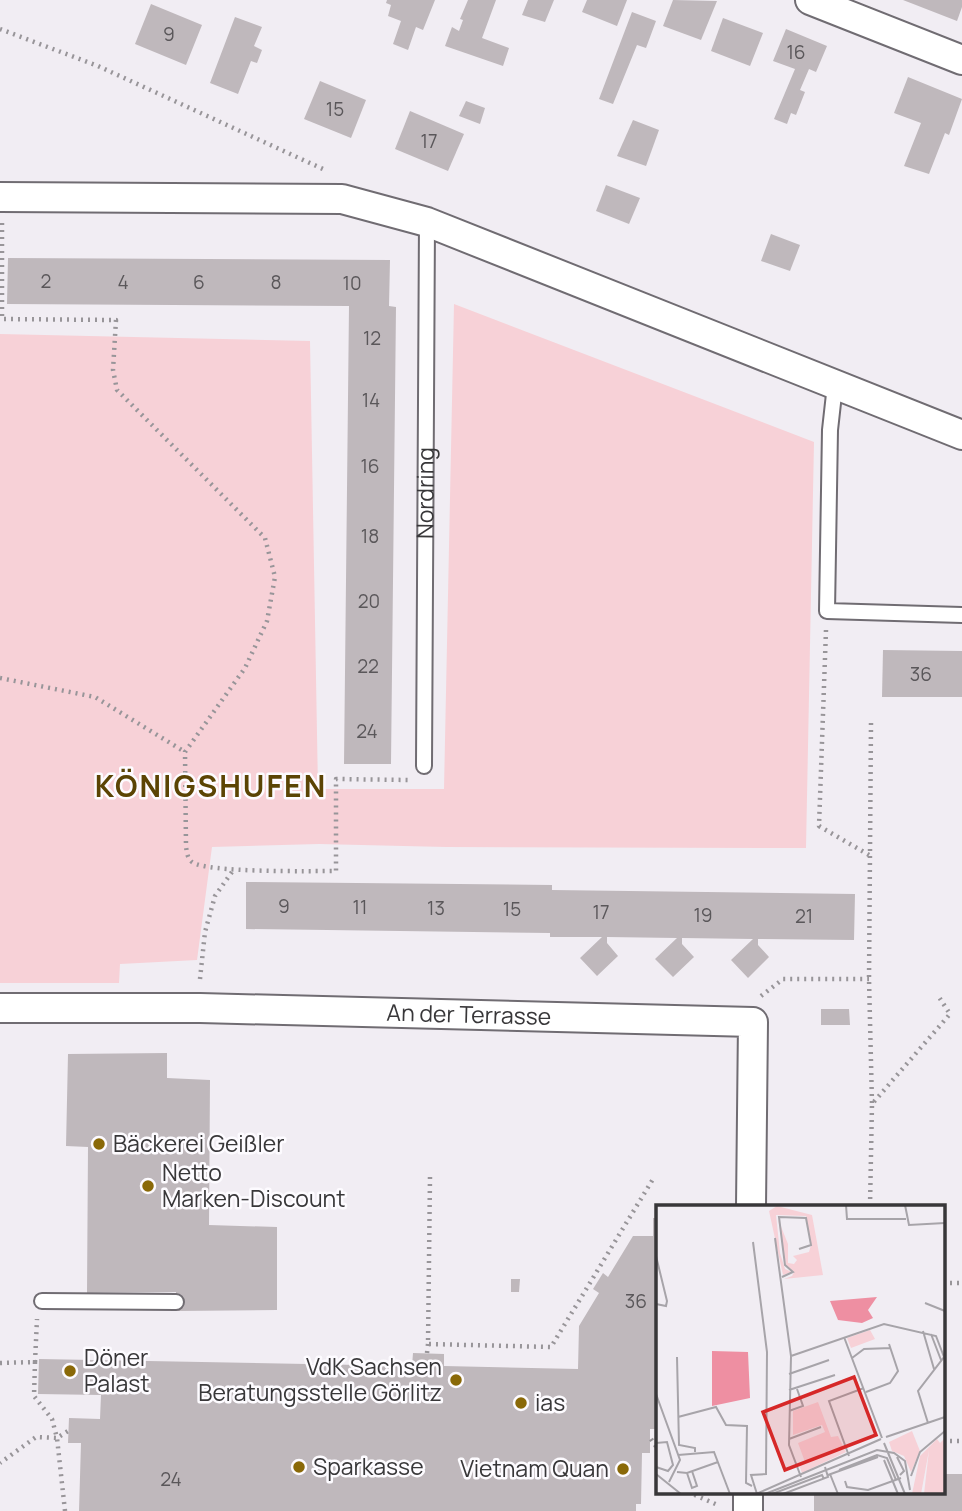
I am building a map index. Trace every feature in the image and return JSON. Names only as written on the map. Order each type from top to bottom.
[{"type":"street","points":[[810,0],[962,60]]},
{"type":"street","points":[[1,197],[342,199],[427,222],[962,435]]},
{"type":"street","name":"An der Terrasse","points":[[0,1008],[200,1008],[753,1022],[751,1205]]},
{"type":"lane","name":"Nordring","points":[[424,766],[427,222]]},
{"type":"lane","points":[[835,384],[830,429],[827,611],[962,615]]},
{"type":"lane","points":[[42,1301],[176,1302]]},
{"type":"path","points":[[0,29],[97,66],[345,178],[342,199]]},
{"type":"path","points":[[1,197],[2,319],[116,320],[113,370],[117,390],[265,538],[275,577],[267,621],[245,668],[185,752],[188,858],[203,867],[336,871],[336,779],[412,780],[424,766]]},
{"type":"path","points":[[827,611],[819,826],[870,855]]},
{"type":"path","points":[[0,678],[95,697],[185,752]]},
{"type":"path","points":[[870,1205],[871,723]]},
{"type":"path","points":[[200,963],[215,896],[234,869]]},
{"type":"path","points":[[783,979],[869,979]]},
{"type":"path","points":[[872,1104],[950,1014],[937,994]]},
{"type":"path","points":[[427,1353],[430,1177]]},
{"type":"path","points":[[428,1345],[551,1347],[653,1179]]},
{"type":"path","points":[[944,1283],[962,1283]]},
{"type":"path","points":[[42,1301],[35,1326],[34,1396],[52,1419],[57,1438],[65,1511]]},
{"type":"path","points":[[0,1363],[35,1362]]},
{"type":"path","points":[[0,1463],[36,1437],[57,1438],[68,1431]]},
{"type":"path","points":[[651,1439],[656,1446]]},
{"type":"path","points":[[944,1441],[962,1441]]},
{"type":"path","points":[[697,1494],[741,1504]]},
{"type":"shaded area","points":[[454,304],[814,442],[806,848],[319,844],[212,847],[197,960],[120,964],[119,983],[0,983],[0,334],[310,341],[318,789],[444,789]]},
{"type":"building","points":[[387,0],[435,0],[423,30],[416,27],[408,50],[393,44],[401,21],[388,16],[391,5],[386,3]]},
{"type":"building","points":[[468,0],[496,0],[482,38],[509,48],[503,66],[445,46],[452,27],[459,31],[463,20],[460,19]]},
{"type":"building","points":[[528,0],[554,0],[545,22],[522,15]]},
{"type":"building","points":[[587,0],[627,0],[617,26],[582,12]]},
{"type":"building","points":[[673,0],[717,1],[701,40],[663,26]]},
{"type":"building","points":[[903,0],[962,0],[962,7],[957,21]]},
{"type":"building","points":[[151,4],[202,25],[186,65],[135,44]]},
{"type":"building","points":[[632,12],[656,21],[646,48],[637,45],[613,104],[599,99]]},
{"type":"building","points":[[235,17],[262,27],[254,46],[262,50],[257,63],[251,61],[238,94],[210,83]]},
{"type":"building","points":[[723,18],[763,33],[750,66],[711,51]]},
{"type":"building","points":[[786,29],[827,46],[816,72],[809,69],[800,90],[805,92],[796,115],[791,113],[787,124],[774,119],[795,69],[773,61]]},
{"type":"building","points":[[908,77],[962,99],[949,135],[945,133],[929,174],[904,166],[921,123],[894,113]]},
{"type":"building","points":[[320,81],[366,100],[351,138],[304,119]]},
{"type":"building","points":[[466,101],[485,108],[480,124],[459,116]]},
{"type":"building","points":[[410,111],[464,134],[448,171],[395,149]]},
{"type":"building","points":[[633,120],[659,130],[646,166],[617,156]]},
{"type":"building","points":[[606,185],[640,198],[629,224],[596,211]]},
{"type":"building","points":[[771,234],[800,245],[790,271],[761,261]]},
{"type":"building","points":[[8,258],[390,260],[389,306],[396,307],[391,764],[344,764],[349,306],[7,304]]},
{"type":"building","points":[[883,650],[962,651],[962,697],[882,697]]},
{"type":"building","points":[[246,882],[552,885],[552,890],[855,894],[854,940],[758,939],[758,945],[769,957],[748,978],[731,960],[753,939],[682,938],[682,944],[694,957],[673,977],[655,959],[677,938],[607,937],[607,943],[618,956],[597,976],[580,958],[602,937],[550,937],[550,933],[246,929]]},
{"type":"building","points":[[821,1009],[849,1009],[850,1025],[821,1025]]},
{"type":"building","name":"Netto Marken-Discount","points":[[167,1053],[167,1078],[210,1080],[209,1225],[277,1227],[277,1310],[176,1311],[176,1292],[87,1293],[88,1147],[66,1146],[68,1054]]},
{"type":"building","points":[[653,1218],[656,1218],[656,1429],[650,1429],[650,1453],[642,1453],[641,1504],[636,1504],[636,1511],[79,1511],[81,1443],[68,1443],[69,1418],[100,1419],[101,1395],[38,1394],[39,1359],[412,1366],[413,1353],[444,1354],[444,1366],[578,1369],[579,1326],[599,1293],[593,1289],[603,1273],[608,1277],[633,1236],[653,1236]]},
{"type":"building","points":[[511,1279],[520,1279],[519,1292],[511,1292]]},
{"type":"building","points":[[944,1474],[962,1474],[962,1511],[814,1511],[814,1494],[944,1494]]},
{"type":"place","name":"Bäckerei Geißler","points":[[99,1144]]},
{"type":"place","name":"Netto Marken-Discount","points":[[148,1186]]},
{"type":"place","name":"Döner Palast","points":[[70,1371]]},
{"type":"place","name":"VdK Sachsen Beratungsstelle Görlitz","points":[[456,1380]]},
{"type":"place","name":"ias","points":[[521,1403]]},
{"type":"place","name":"Sparkasse","points":[[299,1467]]},
{"type":"place","name":"Vietnam Quan","points":[[623,1469]]},
{"type":"district","name":"KÖNIGSHUFEN","points":[[211,787]]}]
